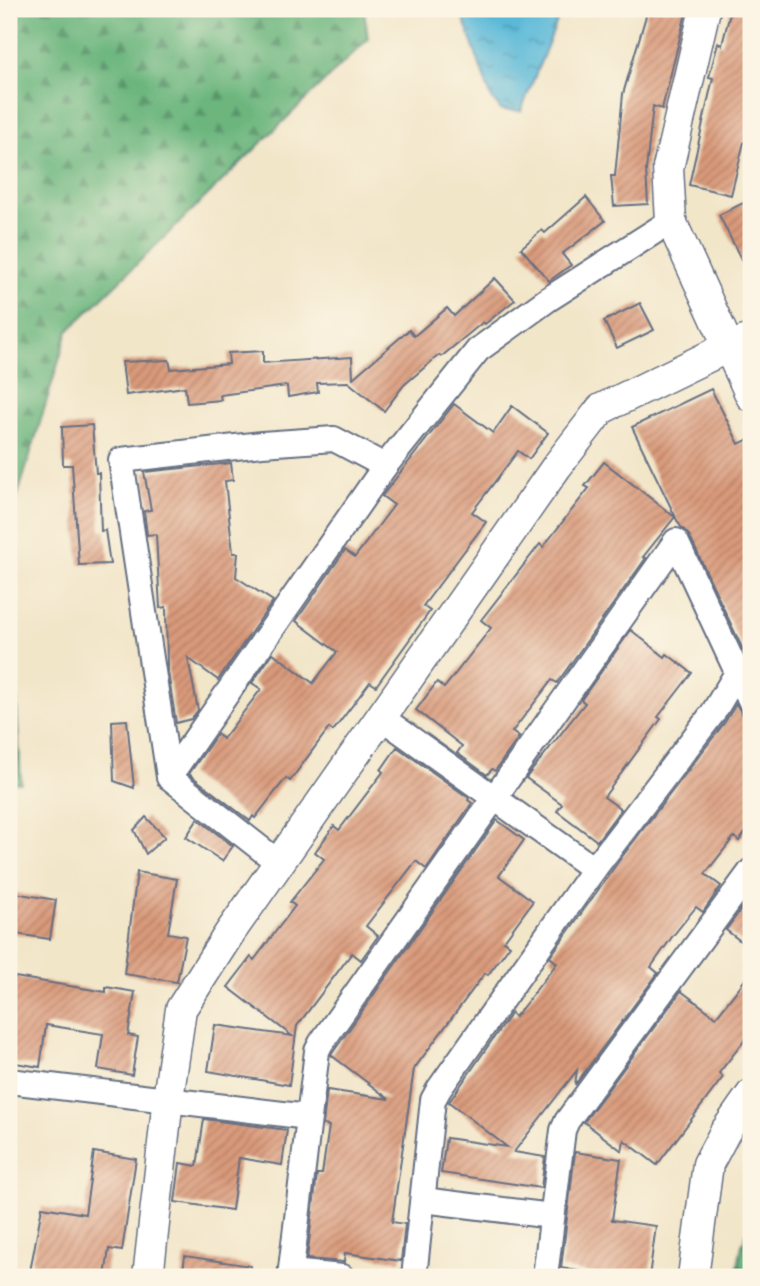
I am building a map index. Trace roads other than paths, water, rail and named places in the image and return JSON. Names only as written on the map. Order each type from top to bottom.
[{"type":"street","points":[[705,9],[668,169],[671,221],[740,343],[751,396]]},
{"type":"street","points":[[169,777],[385,466],[478,350],[547,300],[671,221]]},
{"type":"street","points":[[148,1277],[181,1009],[229,933],[557,466],[601,409],[740,343]]},
{"type":"street","points":[[279,863],[169,777],[121,460],[334,439],[385,466]]},
{"type":"street","points":[[342,1277],[290,1275],[317,1051],[676,541],[744,670],[751,702]]},
{"type":"street","points":[[414,1277],[433,1100],[594,869],[744,670]]},
{"type":"street","points":[[382,718],[594,869]]},
{"type":"street","points":[[545,1277],[563,1130],[567,1121],[751,871]]},
{"type":"street","points":[[9,1081],[308,1117]]},
{"type":"street","points":[[693,1277],[708,1164],[725,1132],[751,1095]]},
{"type":"street","points":[[423,1200],[552,1216]]},
{"type":"water","points":[[460,9],[562,9],[521,111],[501,110],[491,97]]}]
